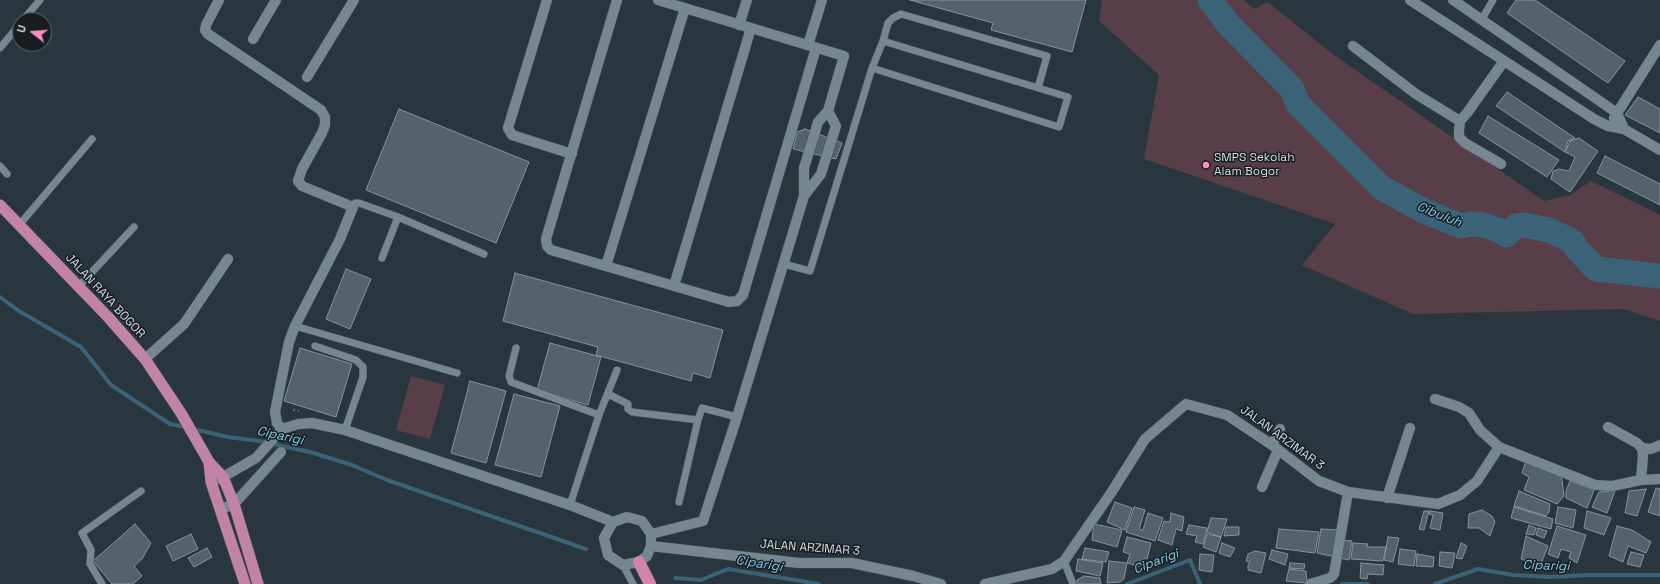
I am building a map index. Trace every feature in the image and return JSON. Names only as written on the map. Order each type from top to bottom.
[{"type":"highway","name":"JALAN RAYA BOGOR","points":[[0,205],[79,286],[145,359],[181,412],[209,462]]},
{"type":"highway","points":[[209,462],[223,477],[234,504],[258,584]]},
{"type":"highway","points":[[209,462],[211,482],[245,584]]},
{"type":"highway","points":[[639,562],[650,584]]},
{"type":"street","points":[[220,0],[206,25],[205,30],[208,34],[321,110],[325,117],[325,125],[322,133],[302,169],[298,181],[302,186],[353,207],[340,239],[295,326],[290,342],[275,412],[277,423],[281,430]]},
{"type":"street","points":[[253,39],[276,0]]},
{"type":"street","points":[[307,77],[354,0]]},
{"type":"street","points":[[547,0],[508,128],[512,135],[572,154]]},
{"type":"street","points":[[617,0],[546,239],[547,246],[551,250],[729,302],[737,301],[743,296],[812,47],[822,0]]},
{"type":"street","points":[[651,534],[703,521],[737,417],[804,196],[804,168],[818,122],[828,111],[844,56],[739,25],[681,5],[658,0]]},
{"type":"street","points":[[739,25],[747,0]]},
{"type":"street","points":[[1410,0],[1594,119],[1608,126],[1624,130],[1660,150]]},
{"type":"street","points":[[1453,0],[1618,112],[1624,130]]},
{"type":"street","points":[[606,266],[681,5]]},
{"type":"street","points":[[674,286],[751,28]]},
{"type":"street","points":[[1608,126],[1660,45]]},
{"type":"street","points":[[1353,46],[1416,94],[1460,121]]},
{"type":"street","points":[[1501,164],[1465,143],[1459,137],[1460,121],[1504,61]]},
{"type":"street","points":[[804,196],[821,174],[836,126],[828,111]]},
{"type":"street","points":[[145,359],[184,324],[228,259]]},
{"type":"street","points":[[1435,399],[1459,407],[1469,413],[1480,430],[1499,447],[1595,485],[1612,486],[1640,480],[1660,479]]},
{"type":"street","name":"JALAN ARZIMAR 3","points":[[985,584],[1052,569],[1064,561],[1145,440],[1186,404],[1227,415],[1275,447],[1319,481],[1348,492],[1387,498],[1438,504],[1460,495],[1477,481],[1499,447]]},
{"type":"street","points":[[211,482],[223,477],[256,458],[281,430],[298,424],[312,423],[345,430],[570,506],[612,522]]},
{"type":"street","points":[[1608,427],[1637,443],[1642,448],[1651,449],[1660,445]]},
{"type":"street","points":[[1387,498],[1410,428]]},
{"type":"street","points":[[1262,487],[1280,429]]},
{"type":"street","points":[[1640,480],[1642,448]]},
{"type":"street","points":[[221,509],[234,504],[281,452]]},
{"type":"street","points":[[1310,584],[1330,578],[1334,574],[1348,492]]},
{"type":"street","points":[[627,516],[642,521],[651,534],[651,546],[647,556],[639,562],[623,565],[608,555],[604,538],[612,522],[627,516]]},
{"type":"street","name":"JALAN ARZIMAR 3","points":[[651,546],[799,562],[852,563],[913,576],[941,584]]},
{"type":"lane","points":[[30,12],[40,0]]},
{"type":"lane","points":[[1482,19],[1493,0]]},
{"type":"lane","points":[[784,264],[810,271],[872,68],[883,41],[888,23],[893,18],[901,14],[1047,56],[1038,88]]},
{"type":"lane","points":[[0,48],[12,34]]},
{"type":"lane","points":[[872,68],[1059,127],[1068,97],[883,41]]},
{"type":"lane","points":[[20,224],[92,139]]},
{"type":"lane","points":[[0,166],[8,174]]},
{"type":"lane","points":[[353,207],[356,202],[398,217],[484,254]]},
{"type":"lane","points":[[382,258],[398,217]]},
{"type":"lane","points":[[79,286],[134,227]]},
{"type":"lane","points":[[295,326],[457,373]]},
{"type":"lane","points":[[315,346],[356,360],[363,367],[363,377],[345,430]]},
{"type":"lane","points":[[516,348],[509,376],[510,382],[599,415]]},
{"type":"lane","points":[[570,506],[599,415],[618,370]]},
{"type":"lane","points":[[608,394],[628,404],[628,409],[632,412],[698,420]]},
{"type":"lane","points":[[679,502],[702,408],[737,417]]},
{"type":"lane","points":[[102,584],[90,564],[91,550],[82,533],[141,491]]},
{"type":"lane","points":[[1064,561],[1073,584]]},
{"type":"lane","points":[[623,565],[633,584]]},
{"type":"shaded area","points":[[1102,0],[1244,0],[1254,9],[1268,2],[1334,55],[1544,201],[1570,195],[1591,181],[1660,215],[1660,321],[1623,309],[1413,314],[1302,265],[1335,224],[1144,159],[1159,75],[1099,21]]},
{"type":"shaded area","points":[[411,376],[445,385],[430,439],[396,430]]},
{"type":"building","points":[[910,0],[1086,0],[1072,52],[991,30],[993,23]]},
{"type":"building","points":[[1516,0],[1535,0],[1625,61],[1608,83],[1507,13]]},
{"type":"building","points":[[1507,92],[1575,138],[1568,141],[1565,152],[1496,106]]},
{"type":"building","points":[[1638,97],[1660,109],[1660,133],[1625,115]]},
{"type":"building","points":[[399,109],[529,162],[496,243],[366,190]]},
{"type":"building","points":[[1488,116],[1559,160],[1547,177],[1479,133]]},
{"type":"building","points":[[805,129],[842,143],[836,159],[793,149],[797,132]]},
{"type":"building","points":[[1579,138],[1598,151],[1570,192],[1551,179],[1553,171],[1559,169],[1569,171],[1575,157],[1565,152],[1570,141]]},
{"type":"building","points":[[1605,156],[1660,184],[1660,205],[1597,173]]},
{"type":"building","points":[[346,269],[371,279],[350,329],[326,319]]},
{"type":"building","points":[[515,273],[723,330],[710,378],[693,373],[691,381],[596,355],[598,347],[503,321]]},
{"type":"building","points":[[550,343],[601,357],[588,405],[537,390]]},
{"type":"building","points":[[300,348],[352,364],[336,417],[284,401]]},
{"type":"building","points":[[470,381],[506,391],[486,463],[451,453]]},
{"type":"building","points":[[514,394],[560,406],[541,477],[495,465]]},
{"type":"building","points":[[1526,461],[1561,472],[1564,496],[1557,504],[1524,490],[1529,477],[1522,473]]},
{"type":"building","points":[[1570,481],[1594,490],[1587,508],[1566,498],[1566,491]]},
{"type":"building","points":[[1656,488],[1660,489],[1660,516],[1648,512]]},
{"type":"building","points":[[1646,489],[1637,516],[1625,513],[1629,491]]},
{"type":"building","points":[[1519,491],[1550,504],[1549,512],[1546,516],[1514,506]]},
{"type":"building","points":[[1615,491],[1607,513],[1592,507],[1599,492]]},
{"type":"building","points":[[1115,502],[1132,508],[1125,530],[1107,522]]},
{"type":"building","points":[[1134,507],[1145,510],[1139,529],[1143,530],[1148,513],[1163,518],[1155,541],[1126,532]]},
{"type":"building","points":[[1514,507],[1553,519],[1551,529],[1511,518]]},
{"type":"building","points":[[1558,507],[1576,510],[1573,528],[1555,523]]},
{"type":"building","points":[[1482,510],[1492,516],[1495,522],[1490,536],[1479,528],[1468,528],[1469,514]]},
{"type":"building","points":[[1424,511],[1429,511],[1424,530],[1419,529]]},
{"type":"building","points":[[1430,511],[1443,513],[1440,530],[1430,528],[1433,515],[1429,514]]},
{"type":"building","points":[[1587,511],[1611,518],[1604,535],[1584,528]]},
{"type":"building","points":[[1171,513],[1184,517],[1182,531],[1176,529],[1172,545],[1158,540],[1164,521],[1170,522]]},
{"type":"building","points":[[1211,518],[1227,519],[1221,537],[1207,532]]},
{"type":"building","points":[[135,524],[151,543],[142,559],[134,566],[142,576],[133,584],[112,584],[93,561]]},
{"type":"building","points":[[1094,524],[1122,530],[1117,547],[1092,540]]},
{"type":"building","points":[[1189,525],[1207,528],[1203,544],[1195,542],[1197,536],[1186,534]]},
{"type":"building","points":[[1529,525],[1536,528],[1534,535],[1526,534]]},
{"type":"building","points":[[1557,526],[1586,535],[1577,563],[1569,558],[1571,552],[1561,549],[1558,558],[1548,554]]},
{"type":"building","points":[[1617,526],[1632,530],[1651,542],[1646,553],[1628,546],[1623,562],[1609,556]]},
{"type":"building","points":[[1226,527],[1239,527],[1239,535],[1224,536]]},
{"type":"building","points":[[1538,528],[1547,531],[1544,538],[1536,535]]},
{"type":"building","points":[[1279,529],[1319,532],[1315,553],[1276,548]]},
{"type":"building","points":[[1321,529],[1339,530],[1335,557],[1317,553]]},
{"type":"building","points":[[191,534],[198,549],[173,561],[166,546]]},
{"type":"building","points":[[1207,534],[1221,537],[1216,552],[1203,547]]},
{"type":"building","points":[[1526,536],[1548,546],[1540,566],[1521,559]]},
{"type":"building","points":[[1127,537],[1151,543],[1147,559],[1144,558],[1142,567],[1127,563],[1130,554],[1123,552]]},
{"type":"building","points":[[1388,537],[1399,538],[1393,562],[1384,560]]},
{"type":"building","points":[[1342,540],[1352,541],[1349,560],[1339,558]]},
{"type":"building","points":[[1222,543],[1235,548],[1230,557],[1219,553]]},
{"type":"building","points":[[1353,543],[1368,544],[1367,547],[1386,547],[1383,561],[1351,559]]},
{"type":"building","points":[[1461,543],[1467,546],[1462,559],[1456,558]]},
{"type":"building","points":[[207,548],[212,557],[194,567],[188,558]]},
{"type":"building","points":[[1085,548],[1109,552],[1106,562],[1082,559]]},
{"type":"building","points":[[1400,549],[1416,551],[1414,566],[1398,564]]},
{"type":"building","points":[[1272,550],[1288,554],[1285,565],[1269,559]]},
{"type":"building","points":[[1255,551],[1266,553],[1261,573],[1248,570],[1248,565],[1250,562],[1246,561],[1248,554]]},
{"type":"building","points":[[1440,552],[1455,553],[1452,568],[1439,566]]},
{"type":"building","points":[[1631,552],[1644,555],[1640,567],[1627,564]]},
{"type":"building","points":[[1200,554],[1214,555],[1212,572],[1199,570]]},
{"type":"building","points":[[1417,554],[1434,557],[1433,567],[1416,566]]},
{"type":"building","points":[[1078,559],[1103,563],[1100,576],[1076,571]]},
{"type":"building","points":[[1109,561],[1127,563],[1124,579],[1120,582],[1107,583]]},
{"type":"building","points":[[1290,563],[1305,564],[1304,569],[1289,568]]},
{"type":"building","points":[[1361,563],[1384,565],[1383,575],[1368,574],[1367,579],[1360,578]]},
{"type":"building","points":[[1289,569],[1306,571],[1307,583],[1286,581]]},
{"type":"building","points":[[1084,576],[1100,578],[1101,584],[1077,584],[1077,580]]},
{"type":"waterway","name":"Cibuluh","points":[[1210,0],[1228,24],[1292,89],[1298,104],[1382,188],[1424,211],[1461,226],[1471,224],[1483,225],[1498,230],[1506,235],[1516,226],[1524,225],[1549,230],[1572,241],[1577,249],[1596,269],[1660,276]]},
{"type":"waterway","name":"Ciparigi","points":[[0,297],[19,311],[81,347],[111,385],[170,424],[187,427]]},
{"type":"waterway","name":"Ciparigi","points":[[193,429],[310,452],[352,465],[387,480],[586,549]]},
{"type":"waterway","name":"Ciparigi","points":[[1127,584],[1190,560],[1200,584]]},
{"type":"waterway","name":"Ciparigi","points":[[675,578],[701,580],[728,569],[819,584]]},
{"type":"waterway","name":"Ciparigi","points":[[1435,584],[1478,569],[1513,575],[1551,577],[1588,575],[1660,575]]},
{"type":"waterway","name":"Ciparigi","points":[[1342,584],[1368,584]]},
{"type":"place","name":"SMPS Sekolah Alam Bogor","points":[[1206,165]]}]
